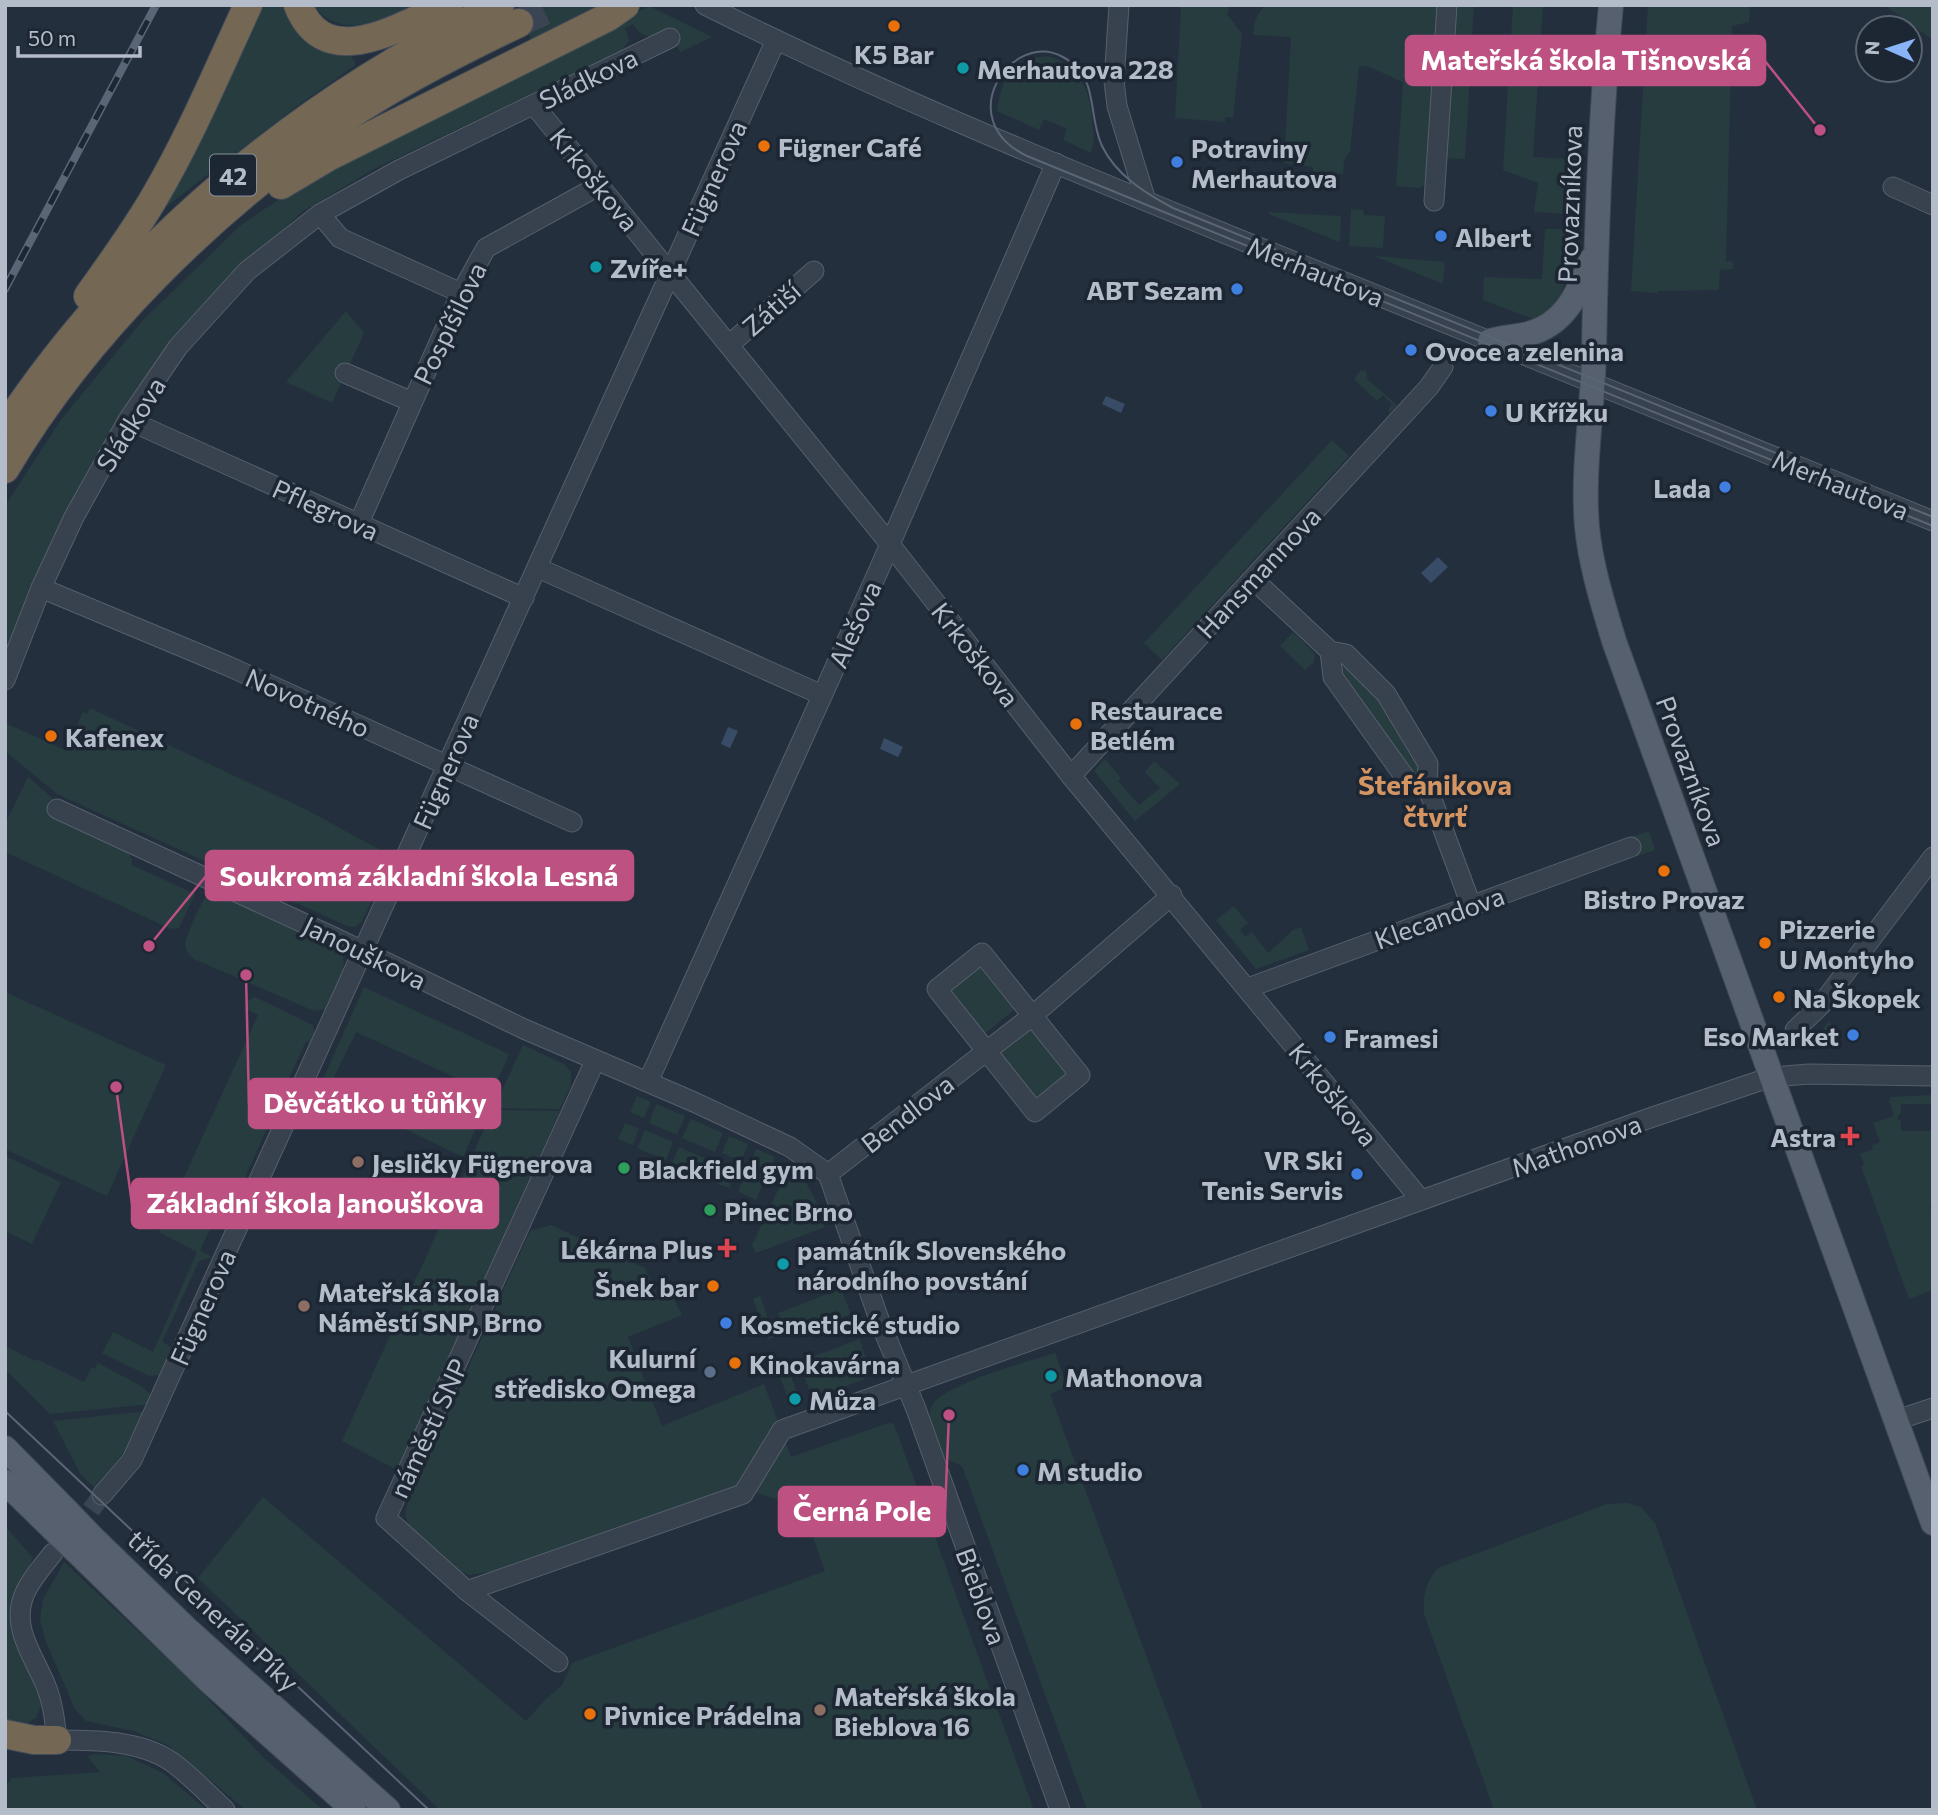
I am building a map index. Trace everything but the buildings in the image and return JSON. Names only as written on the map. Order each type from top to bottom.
[{"type":"highway","name":"42","points":[[12,418],[52,346],[132,234],[155,197],[248,5]]},
{"type":"highway","points":[[298,5],[306,21],[318,33],[334,40],[350,42],[367,40],[449,5]]},
{"type":"highway","name":"42","points":[[164,268],[221,232],[262,198],[328,157],[608,17],[625,5]]},
{"type":"highway","name":"42","points":[[12,418],[106,298],[194,209],[238,171],[295,126],[442,33],[510,14]]},
{"type":"highway","name":"42","points":[[5,469],[44,411],[125,310],[164,268],[253,187],[347,117],[454,54],[510,14]]},
{"type":"highway","points":[[5,1734],[45,1740]]},
{"type":"highway","points":[[5,1753],[45,1740]]},
{"type":"main road","name":"Provazníkova","points":[[1611,5],[1603,103],[1593,384],[1586,492],[1587,527],[1594,569],[1614,641],[1933,1523]]},
{"type":"main road","points":[[1490,341],[1540,331],[1567,311],[1580,288],[1597,243]]},
{"type":"main road","name":"třída Generála Píky","points":[[5,1447],[77,1525],[209,1682],[354,1810]]},
{"type":"main road","name":"třída Generála Píky","points":[[5,1482],[77,1525],[189,1631],[388,1810]]},
{"type":"street","name":"Merhautova","points":[[705,5],[942,115],[1146,201],[1933,522]]},
{"type":"street","points":[[1119,5],[1115,94],[1146,201]]},
{"type":"street","points":[[1434,201],[1447,5]]},
{"type":"street","name":"Sládkova","points":[[5,680],[41,588],[74,517],[128,420],[178,347],[247,271],[320,214],[399,170],[670,38]]},
{"type":"street","name":"Fügnerova","points":[[45,1740],[50,1699],[24,1639],[20,1620],[26,1590],[132,1460],[776,40]]},
{"type":"street","name":"Krkoškova","points":[[534,105],[889,543],[1071,776],[1422,1200]]},
{"type":"street","name":"Alešova","points":[[648,1082],[1040,205],[1056,163]]},
{"type":"street","name":"Pospíšilova","points":[[359,523],[461,293],[486,248],[600,185]]},
{"type":"street","points":[[1893,187],[1933,205]]},
{"type":"street","points":[[320,214],[340,238],[461,293]]},
{"type":"street","name":"Zátiší","points":[[729,345],[814,271]]},
{"type":"street","name":"Hansmannova","points":[[1071,776],[1429,387],[1443,367]]},
{"type":"street","name":"Pospíšilova","points":[[345,373],[412,402]]},
{"type":"street","name":"Pflegrova","points":[[128,420],[524,598]]},
{"type":"street","points":[[538,568],[822,695]]},
{"type":"street","points":[[1252,579],[1330,651],[1346,654],[1386,694],[1428,764],[1427,786],[1471,905]]},
{"type":"street","name":"Novotného","points":[[41,588],[228,666],[572,822]]},
{"type":"street","points":[[1330,651],[1333,677],[1409,783],[1427,786]]},
{"type":"street","name":"Janouškova","points":[[57,809],[595,1061]]},
{"type":"street","name":"Klecandova","points":[[1248,988],[1631,847]]},
{"type":"street","points":[[1795,1030],[1821,1005],[1933,857]]},
{"type":"street","name":"Bendlova","points":[[828,1174],[1032,1016],[1172,895]]},
{"type":"street","points":[[982,953],[1080,1075],[1035,1112],[986,1051],[937,989],[982,953]]},
{"type":"street","points":[[467,1591],[743,1494],[782,1430],[905,1384],[880,1322],[828,1174],[790,1147],[648,1082],[595,1061]]},
{"type":"street","name":"náměstí SNP","points":[[558,1662],[467,1591],[386,1518],[595,1061]]},
{"type":"street","name":"Mathonova","points":[[905,1384],[1772,1077],[1822,1074],[1933,1076]]},
{"type":"street","name":"Bieblova","points":[[905,1384],[1058,1809]]},
{"type":"street","points":[[1897,1420],[1933,1408]]},
{"type":"street","points":[[45,1740],[83,1740],[128,1745],[151,1751],[172,1762],[225,1810]]},
{"type":"green space","points":[[259,5],[286,5],[350,53],[356,65],[297,106],[162,210]]},
{"type":"green space","points":[[314,5],[416,5],[377,21],[349,25],[336,23]]},
{"type":"green space","points":[[515,5],[609,5],[533,44]]},
{"type":"green space","points":[[1181,5],[1230,5],[1227,14],[1242,34],[1233,118],[1225,117],[1225,122],[1175,118]]},
{"type":"green space","points":[[1266,5],[1442,5],[1428,182],[1420,188],[1396,186],[1403,82],[1367,66],[1359,67],[1350,151],[1344,161],[1343,174],[1313,172],[1313,167],[1284,163],[1291,37],[1253,35],[1256,19]]},
{"type":"green space","points":[[1451,5],[1474,5],[1465,159],[1442,158]]},
{"type":"green space","points":[[1513,5],[1543,5],[1533,157],[1571,159],[1568,214],[1534,212],[1538,183],[1503,170]]},
{"type":"green space","points":[[1648,5],[1750,5],[1749,22],[1732,26],[1726,261],[1733,262],[1733,269],[1720,270],[1719,290],[1657,293],[1631,291]]},
{"type":"green space","points":[[1884,5],[1933,5],[1933,40],[1924,34],[1924,14],[1897,14]]},
{"type":"green space","points":[[649,6],[712,37],[680,52],[670,29],[650,36],[641,33],[633,24],[625,28],[629,41],[621,51],[374,169],[302,212],[240,269],[172,345],[5,655],[5,506],[60,421],[142,321],[241,225],[312,177]]},
{"type":"green space","points":[[1046,56],[1073,70],[1084,85],[1092,115],[1094,138],[1091,153],[1063,140],[1067,129],[1044,119],[1039,130],[997,111],[1001,90],[1011,73],[1025,62]]},
{"type":"green space","points":[[1351,209],[1363,210],[1364,215],[1385,216],[1383,248],[1349,246]]},
{"type":"green space","points":[[1269,214],[1341,216],[1340,242]]},
{"type":"green space","points":[[1545,229],[1568,229],[1564,285],[1553,306],[1533,319],[1483,300],[1484,277],[1542,279]]},
{"type":"green space","points":[[1374,256],[1445,262],[1443,284]]},
{"type":"green space","points":[[346,311],[364,333],[332,403],[286,382]]},
{"type":"green space","points":[[1361,370],[1367,372],[1366,378],[1397,405],[1390,413],[1388,410],[1392,404],[1383,395],[1377,401],[1354,379]]},
{"type":"green space","points":[[1332,440],[1349,456],[1162,660],[1144,643]]},
{"type":"green space","points":[[1293,632],[1315,654],[1314,662],[1305,670],[1280,646]]},
{"type":"green space","points":[[1347,664],[1374,689],[1424,765],[1420,774],[1415,776],[1340,671]]},
{"type":"green space","points":[[90,708],[307,810],[393,857],[362,921],[356,927],[347,926],[57,794],[5,751],[5,723],[65,750],[83,712],[87,714]]},
{"type":"green space","points":[[1105,759],[1121,778],[1118,781],[1139,805],[1160,788],[1145,772],[1154,761],[1180,784],[1135,821],[1094,771]]},
{"type":"green space","points":[[28,777],[55,800],[128,850],[132,865],[195,894],[179,928],[171,929],[5,852],[5,824]]},
{"type":"green space","points":[[1649,831],[1655,850],[1637,856],[1630,837]]},
{"type":"green space","points":[[218,891],[337,945],[342,953],[343,969],[326,1009],[314,1011],[190,955],[185,944],[191,926],[207,895]]},
{"type":"green space","points":[[1234,906],[1248,923],[1240,930],[1246,937],[1252,932],[1268,953],[1293,930],[1301,927],[1309,950],[1256,969],[1216,920]]},
{"type":"green space","points":[[976,961],[1019,1006],[982,1036],[946,986]]},
{"type":"green space","points":[[364,987],[509,1054],[482,1115],[469,1109],[478,1088],[356,1032],[334,1077],[376,1097],[380,1091],[386,1094],[388,1088],[477,1126],[463,1157],[319,1088]]},
{"type":"green space","points":[[5,992],[166,1065],[107,1196],[5,1149]]},
{"type":"green space","points":[[255,997],[313,1025],[315,1033],[312,1043],[306,1041],[240,1189],[245,1192],[229,1231],[212,1224],[200,1251],[212,1257],[199,1261],[162,1342],[175,1349],[160,1375],[149,1376],[102,1353],[113,1332],[153,1352],[197,1252],[159,1232],[258,1015],[245,1009],[249,1000]]},
{"type":"green space","points":[[1829,1021],[1840,1048],[1800,1046],[1805,1039],[1812,1043]]},
{"type":"green space","points":[[1034,1025],[1071,1070],[1038,1101],[996,1056]]},
{"type":"green space","points":[[523,1045],[564,1064],[571,1072],[571,1085],[560,1109],[494,1108]]},
{"type":"green space","points":[[1933,1095],[1933,1104],[1901,1104],[1901,1114],[1898,1115],[1901,1131],[1933,1131],[1933,1197],[1930,1207],[1933,1220],[1933,1290],[1909,1299],[1861,1166],[1864,1164],[1860,1154],[1873,1149],[1872,1146],[1880,1142],[1873,1123],[1894,1116],[1889,1101],[1891,1097]]},
{"type":"green space","points":[[637,1096],[651,1102],[644,1118],[630,1112]]},
{"type":"green space","points":[[656,1104],[685,1116],[677,1135],[649,1123]]},
{"type":"green space","points":[[493,1110],[560,1111],[397,1470],[342,1441]]},
{"type":"green space","points":[[691,1119],[723,1133],[715,1152],[682,1138]]},
{"type":"green space","points":[[625,1123],[639,1129],[633,1145],[618,1139]]},
{"type":"green space","points":[[645,1130],[673,1142],[666,1160],[637,1148]]},
{"type":"green space","points":[[729,1136],[748,1144],[741,1161],[722,1153]]},
{"type":"green space","points":[[679,1147],[709,1160],[702,1176],[672,1163]]},
{"type":"green space","points":[[756,1149],[775,1157],[768,1173],[749,1165]]},
{"type":"green space","points":[[5,1156],[61,1182],[32,1244],[5,1231]]},
{"type":"green space","points":[[717,1164],[736,1172],[729,1188],[710,1181]]},
{"type":"green space","points":[[789,1167],[808,1186],[825,1227],[756,1253],[752,1245]]},
{"type":"green space","points":[[744,1176],[763,1184],[756,1200],[738,1192]]},
{"type":"green space","points":[[551,1225],[645,1268],[657,1296],[670,1291],[682,1315],[628,1337],[662,1426],[764,1384],[791,1457],[888,1423],[894,1424],[1034,1810],[440,1810],[198,1578],[263,1497],[526,1721],[562,1685],[572,1663],[825,1571],[802,1507],[734,1486],[496,1571],[469,1575],[450,1567],[412,1534],[405,1514],[409,1499],[530,1231]]},
{"type":"green space","points":[[841,1289],[851,1314],[788,1338],[778,1313]]},
{"type":"green space","points":[[760,1296],[775,1337],[768,1340],[753,1299]]},
{"type":"green space","points":[[860,1339],[869,1369],[867,1378],[813,1399],[798,1362]]},
{"type":"green space","points":[[5,1346],[84,1382],[92,1367],[95,1369],[98,1363],[143,1387],[151,1395],[150,1404],[50,1414],[5,1369]]},
{"type":"green space","points":[[1055,1353],[1067,1387],[1050,1394],[1203,1810],[1087,1810],[962,1466],[943,1457],[933,1431],[930,1411],[940,1397],[969,1381]]},
{"type":"green space","points":[[787,1366],[801,1402],[791,1406],[777,1369]]},
{"type":"green space","points":[[147,1411],[126,1449],[95,1488],[81,1475],[53,1421]]},
{"type":"green space","points":[[1627,1503],[1641,1507],[1655,1523],[1757,1810],[1494,1810],[1424,1614],[1428,1584],[1438,1568],[1607,1504]]},
{"type":"green space","points":[[5,1526],[33,1558],[18,1599],[17,1631],[43,1702],[36,1718],[20,1727],[5,1722]]},
{"type":"green space","points":[[64,1562],[188,1678],[264,1758],[323,1810],[246,1810],[168,1745],[133,1731],[86,1721],[75,1709],[46,1642],[40,1620],[43,1599]]},
{"type":"green space","points":[[87,1756],[127,1756],[163,1773],[207,1810],[5,1810],[5,1787],[12,1778],[100,1772]]},
{"type":"water","points":[[1106,396],[1125,404],[1121,413],[1102,404]]},
{"type":"water","points":[[1438,557],[1448,567],[1431,583],[1421,573]]},
{"type":"water","points":[[728,727],[738,731],[730,748],[721,744]]},
{"type":"water","points":[[884,738],[903,747],[898,757],[880,749]]},
{"type":"tunnel","points":[[519,23],[557,5]]},
{"type":"tunnel","points":[[91,1510],[102,1495]]},
{"type":"tram line","points":[[1933,517],[1173,208],[1132,182],[1115,166],[1102,146],[1083,74],[1063,57],[1044,52],[1025,55],[1009,66],[997,82],[991,101],[993,121],[1004,140],[1027,156],[1933,526]]},
{"type":"tram line","points":[[5,1411],[429,1810]]},
{"type":"railway","points":[[5,289],[156,5]]},
{"type":"place","name":"K5 Bar","points":[[894,26]]},
{"type":"place","name":"Merhautova 228","points":[[963,68]]},
{"type":"place","name":"Mateřská škola Tišnovská","points":[[1820,130]]},
{"type":"place","name":"Fügner Café","points":[[764,146]]},
{"type":"place","name":"Potraviny Merhautova","points":[[1177,162]]},
{"type":"place","name":"Albert","points":[[1441,236]]},
{"type":"place","name":"Zvíře+","points":[[596,267]]},
{"type":"place","name":"ABT Sezam","points":[[1237,289]]},
{"type":"place","name":"Ovoce a zelenina","points":[[1411,350]]},
{"type":"place","name":"U Křížku","points":[[1491,411]]},
{"type":"place","name":"Lada","points":[[1725,487]]},
{"type":"place","name":"Restaurace Betlém","points":[[1076,724]]},
{"type":"place","name":"Kafenex","points":[[51,736]]},
{"type":"place","name":"Bistro Provaz","points":[[1664,871]]},
{"type":"place","name":"Pizzerie U Montyho","points":[[1765,943]]},
{"type":"place","name":"Soukromá základní škola Lesná","points":[[149,946]]},
{"type":"place","name":"Děvčátko u tůňky","points":[[246,975]]},
{"type":"place","name":"Na Škopek","points":[[1779,997]]},
{"type":"place","name":"Eso Market","points":[[1853,1035]]},
{"type":"place","name":"Framesi","points":[[1330,1037]]},
{"type":"place","name":"Základní škola Janouškova","points":[[116,1087]]},
{"type":"place","name":"Astra","points":[[1850,1136]]},
{"type":"place","name":"Jesličky Fügnerova","points":[[358,1162]]},
{"type":"place","name":"Blackfield gym","points":[[624,1168]]},
{"type":"place","name":"VR Ski Tenis Servis","points":[[1357,1174]]},
{"type":"place","name":"Pinec Brno","points":[[710,1210]]},
{"type":"place","name":"Lékárna Plus","points":[[727,1248]]},
{"type":"place","name":"památník Slovenského národního povstání","points":[[783,1264]]},
{"type":"place","name":"Šnek bar","points":[[713,1286]]},
{"type":"place","name":"Mateřská škola Náměstí SNP, Brno","points":[[304,1306]]},
{"type":"place","name":"Kosmetické studio","points":[[726,1323]]},
{"type":"place","name":"Kinokavárna","points":[[735,1363]]},
{"type":"place","name":"Kulurní středisko Omega","points":[[710,1372]]},
{"type":"place","name":"Mathonova","points":[[1051,1376]]},
{"type":"place","name":"Můza","points":[[795,1399]]},
{"type":"place","name":"Černá Pole","points":[[949,1415]]},
{"type":"place","name":"M studio","points":[[1023,1470]]},
{"type":"place","name":"Mateřská škola Bieblova 16","points":[[820,1710]]},
{"type":"place","name":"Pivnice Prádelna","points":[[590,1714]]},
{"type":"district","name":"Štefánikova čtvrť","points":[[1435,800]]}]
